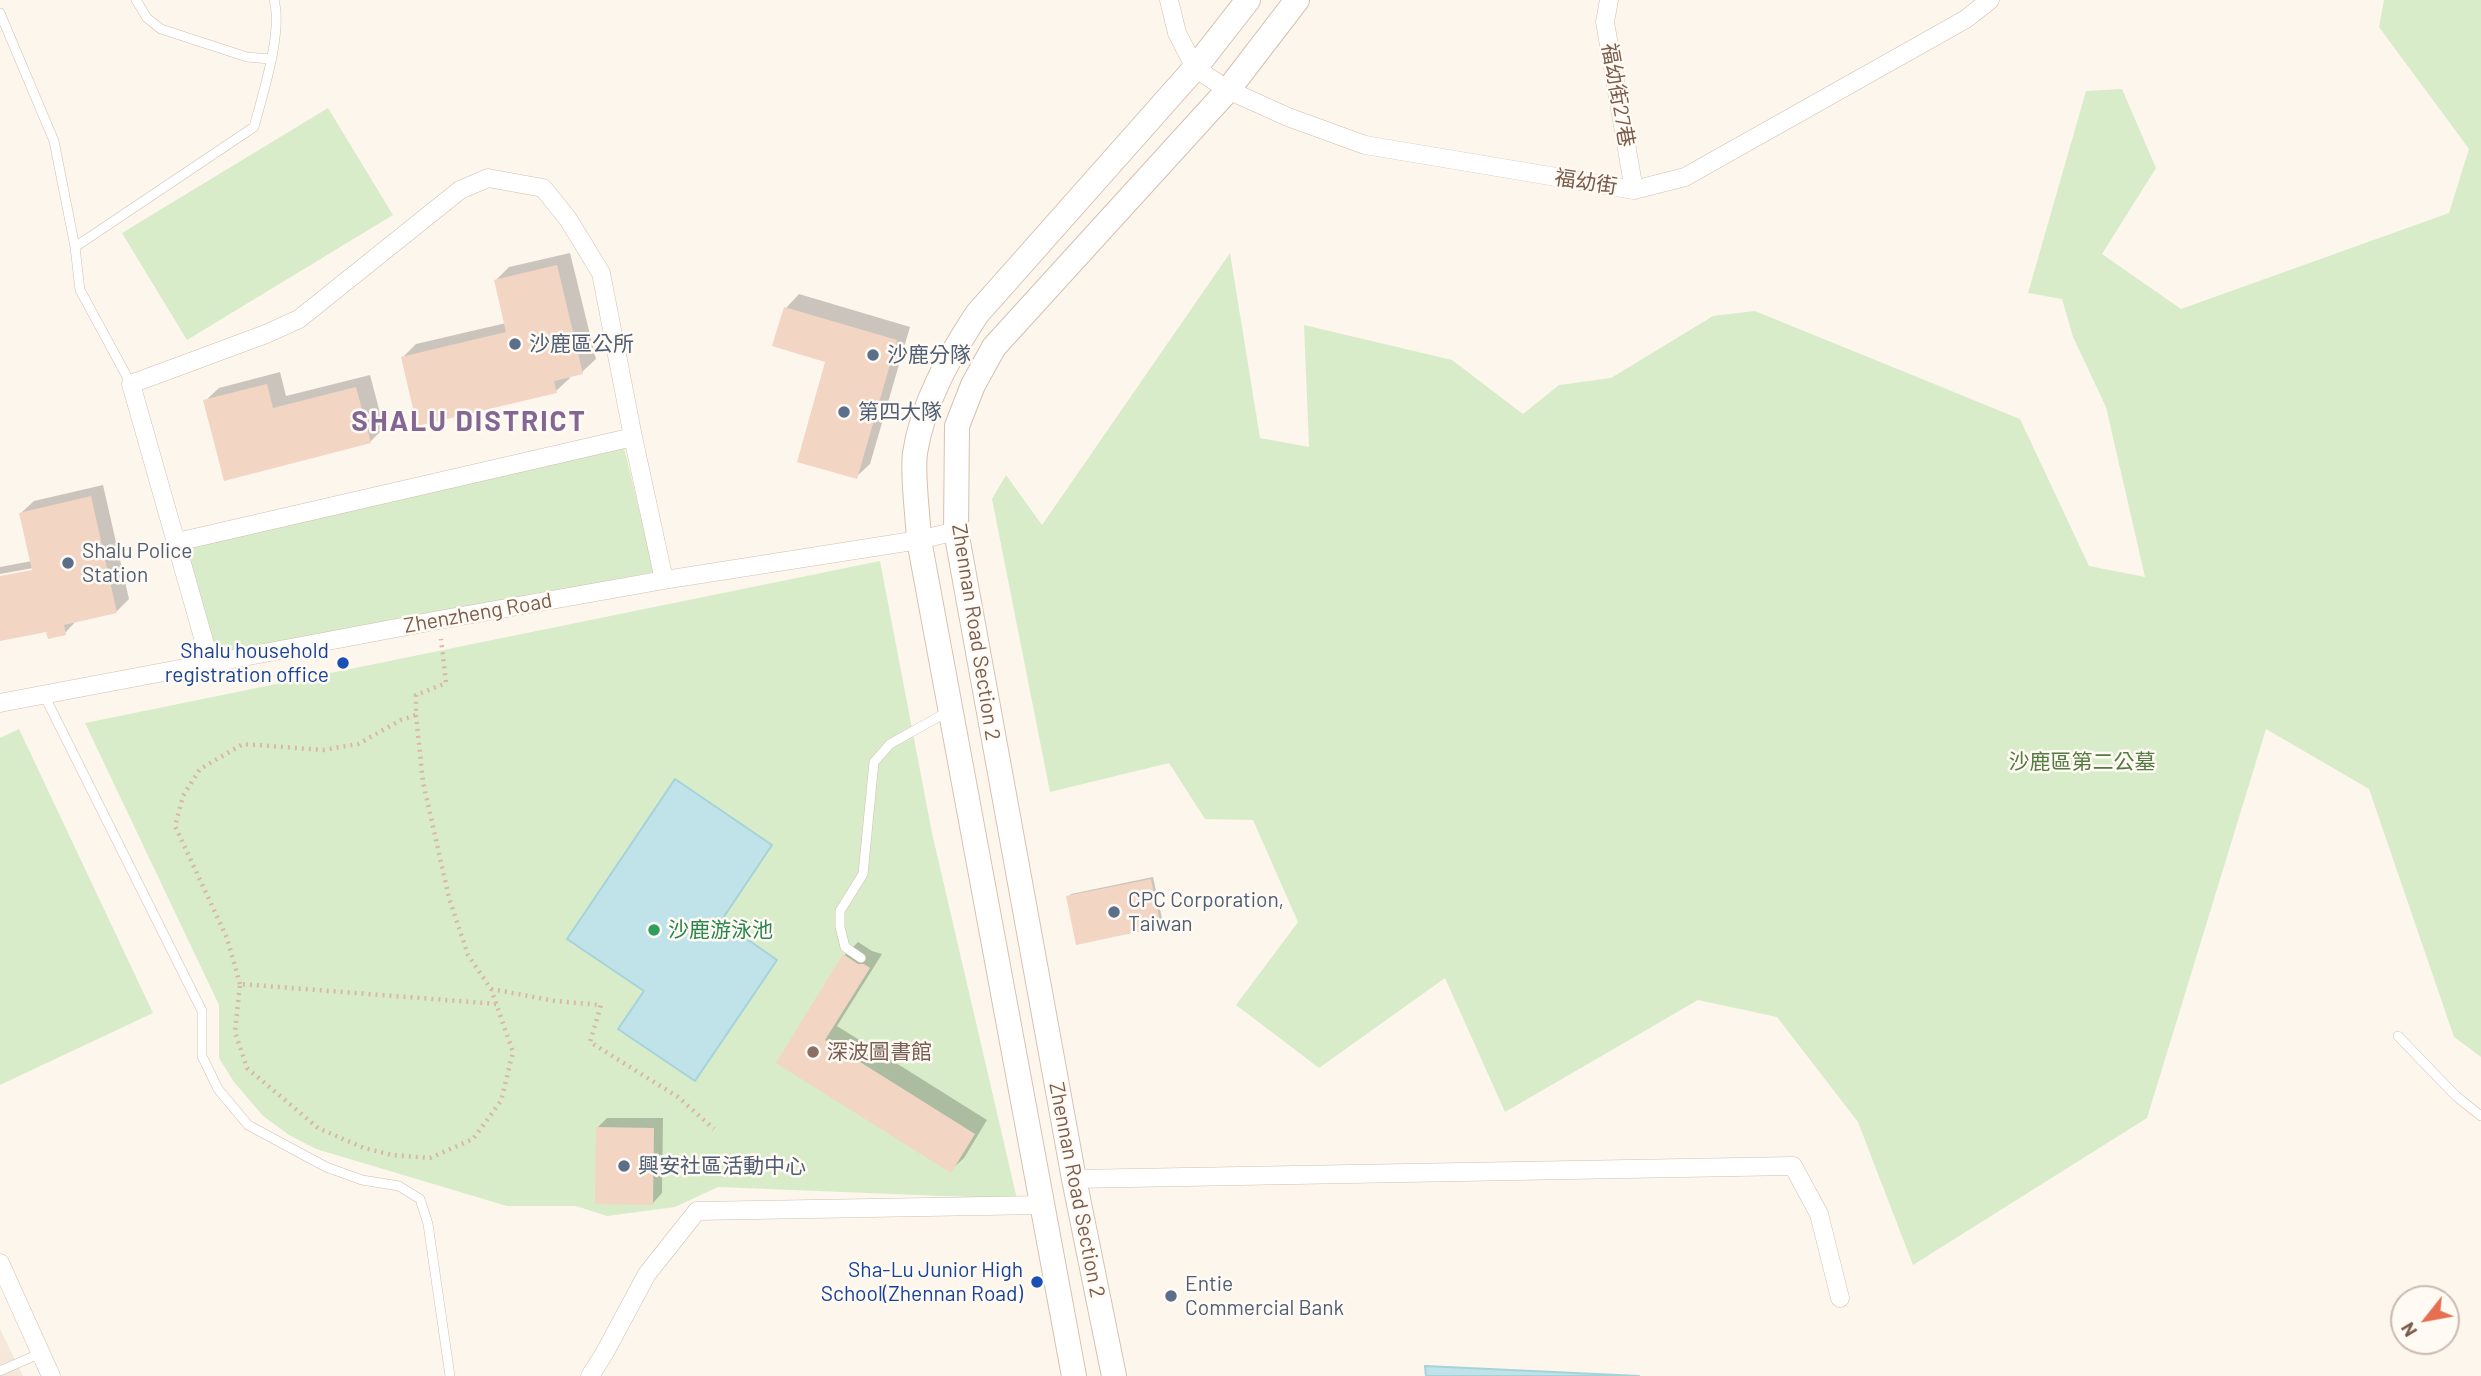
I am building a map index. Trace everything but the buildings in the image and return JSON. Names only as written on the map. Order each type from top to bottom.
[{"type":"street","points":[[1169,0],[1177,33],[1195,68]]},
{"type":"street","name":"Zhennan Road Section 2","points":[[1074,1376],[919,540],[915,454],[926,408],[948,358],[977,314],[1195,68],[1248,0]]},
{"type":"street","name":"Zhennan Road Section 2","points":[[1114,1376],[1074,1179],[957,531],[957,426],[973,385],[994,347],[1228,90],[1297,0]]},
{"type":"street","name":"福幼街27巷","points":[[1608,0],[1605,22],[1634,190]]},
{"type":"street","name":"福幼街","points":[[1195,68],[1228,90],[1288,117],[1365,145],[1634,190],[1685,177],[1966,19],[1990,0]]},
{"type":"street","points":[[210,662],[131,384],[267,334],[299,319],[460,190],[488,178],[543,188],[568,219],[601,273],[664,580]]},
{"type":"street","points":[[177,542],[633,437]]},
{"type":"street","name":"Zhenzheng Road","points":[[0,703],[439,620],[664,580],[919,540],[957,531]]},
{"type":"street","points":[[1074,1179],[1793,1166],[1819,1214],[1840,1298]]},
{"type":"street","points":[[590,1376],[647,1274],[697,1211],[1042,1205]]},
{"type":"street","points":[[0,1263],[51,1376]]},
{"type":"lane","points":[[136,0],[147,19],[161,29],[247,57],[271,59]]},
{"type":"lane","points":[[75,247],[254,127],[271,59],[277,10],[274,0]]},
{"type":"lane","points":[[0,13],[54,141],[75,247],[80,290],[131,384]]},
{"type":"lane","points":[[44,695],[202,1011],[202,1056],[218,1089],[248,1125],[293,1151],[362,1180],[399,1186],[420,1199],[428,1224],[450,1376]]},
{"type":"lane","points":[[861,958],[845,947],[840,927],[840,911],[863,874],[874,762],[890,744],[951,710]]},
{"type":"lane","points":[[2398,1037],[2456,1096],[2481,1116]]},
{"type":"lane","points":[[0,1371],[41,1353]]},
{"type":"path","points":[[416,715],[401,720],[358,744],[323,750],[243,744],[200,769],[183,796],[176,827],[228,938],[240,984],[236,1032],[247,1068],[318,1129],[364,1148],[391,1155],[430,1158],[473,1139],[501,1101],[513,1052],[492,989],[468,955],[449,898],[423,782],[416,695],[446,683],[439,620]]},
{"type":"path","points":[[240,984],[497,1004]]},
{"type":"path","points":[[492,989],[555,1002],[601,1004],[590,1042],[678,1097],[714,1129]]},
{"type":"shaded area","points":[[0,1329],[23,1376],[0,1376]]},
{"type":"green space","name":"沙鹿區第二公墓","points":[[2384,0],[2481,0],[2481,1057],[2454,1037],[2369,789],[2266,729],[2147,1118],[1913,1265],[1858,1122],[1777,1017],[1698,1000],[1505,1112],[1445,978],[1319,1068],[1236,1005],[1298,922],[1253,820],[1205,819],[1169,763],[1050,792],[992,499],[1006,475],[1042,525],[1230,253],[1260,438],[1309,447],[1304,325],[1452,360],[1523,414],[1559,385],[1611,378],[1713,316],[1755,311],[2020,419],[2089,566],[2145,577],[2106,407],[2073,337],[2062,299],[2028,293],[2086,91],[2122,89],[2156,168],[2102,254],[2181,309],[2449,213],[2469,149],[2379,27]]},
{"type":"green space","points":[[328,108],[393,215],[187,340],[122,233]]},
{"type":"green space","points":[[624,447],[654,572],[216,655],[186,548]]},
{"type":"green space","points":[[880,561],[932,833],[1017,1199],[718,1187],[675,1207],[607,1216],[576,1206],[507,1206],[316,1149],[289,1135],[263,1116],[234,1082],[219,1058],[219,1005],[85,723]]},
{"type":"green space","points":[[19,729],[153,1013],[0,1085],[0,738]]},
{"type":"water","name":"沙鹿游泳池","points":[[675,779],[772,845],[721,921],[777,960],[695,1081],[618,1029],[644,991],[567,939]]},
{"type":"water","points":[[1425,1366],[1639,1376],[1426,1376]]},
{"type":"place","name":"沙鹿區公所","points":[[515,344]]},
{"type":"place","name":"沙鹿分隊","points":[[873,355]]},
{"type":"place","name":"第四大隊","points":[[844,412]]},
{"type":"place","name":"Shalu Police Station","points":[[68,563]]},
{"type":"place","name":"Shalu household registration office","points":[[343,663]]},
{"type":"place","name":"CPC Corporation, Taiwan","points":[[1114,912]]},
{"type":"place","name":"沙鹿游泳池","points":[[654,930]]},
{"type":"place","name":"深波圖書館","points":[[813,1052]]},
{"type":"place","name":"興安社區活動中心","points":[[624,1166]]},
{"type":"place","name":"Sha-Lu Junior High School(Zhennan Road)","points":[[1037,1282]]},
{"type":"place","name":"Entie Commercial Bank","points":[[1171,1296]]},
{"type":"district","name":"SHALU DISTRICT","points":[[469,422]]}]
